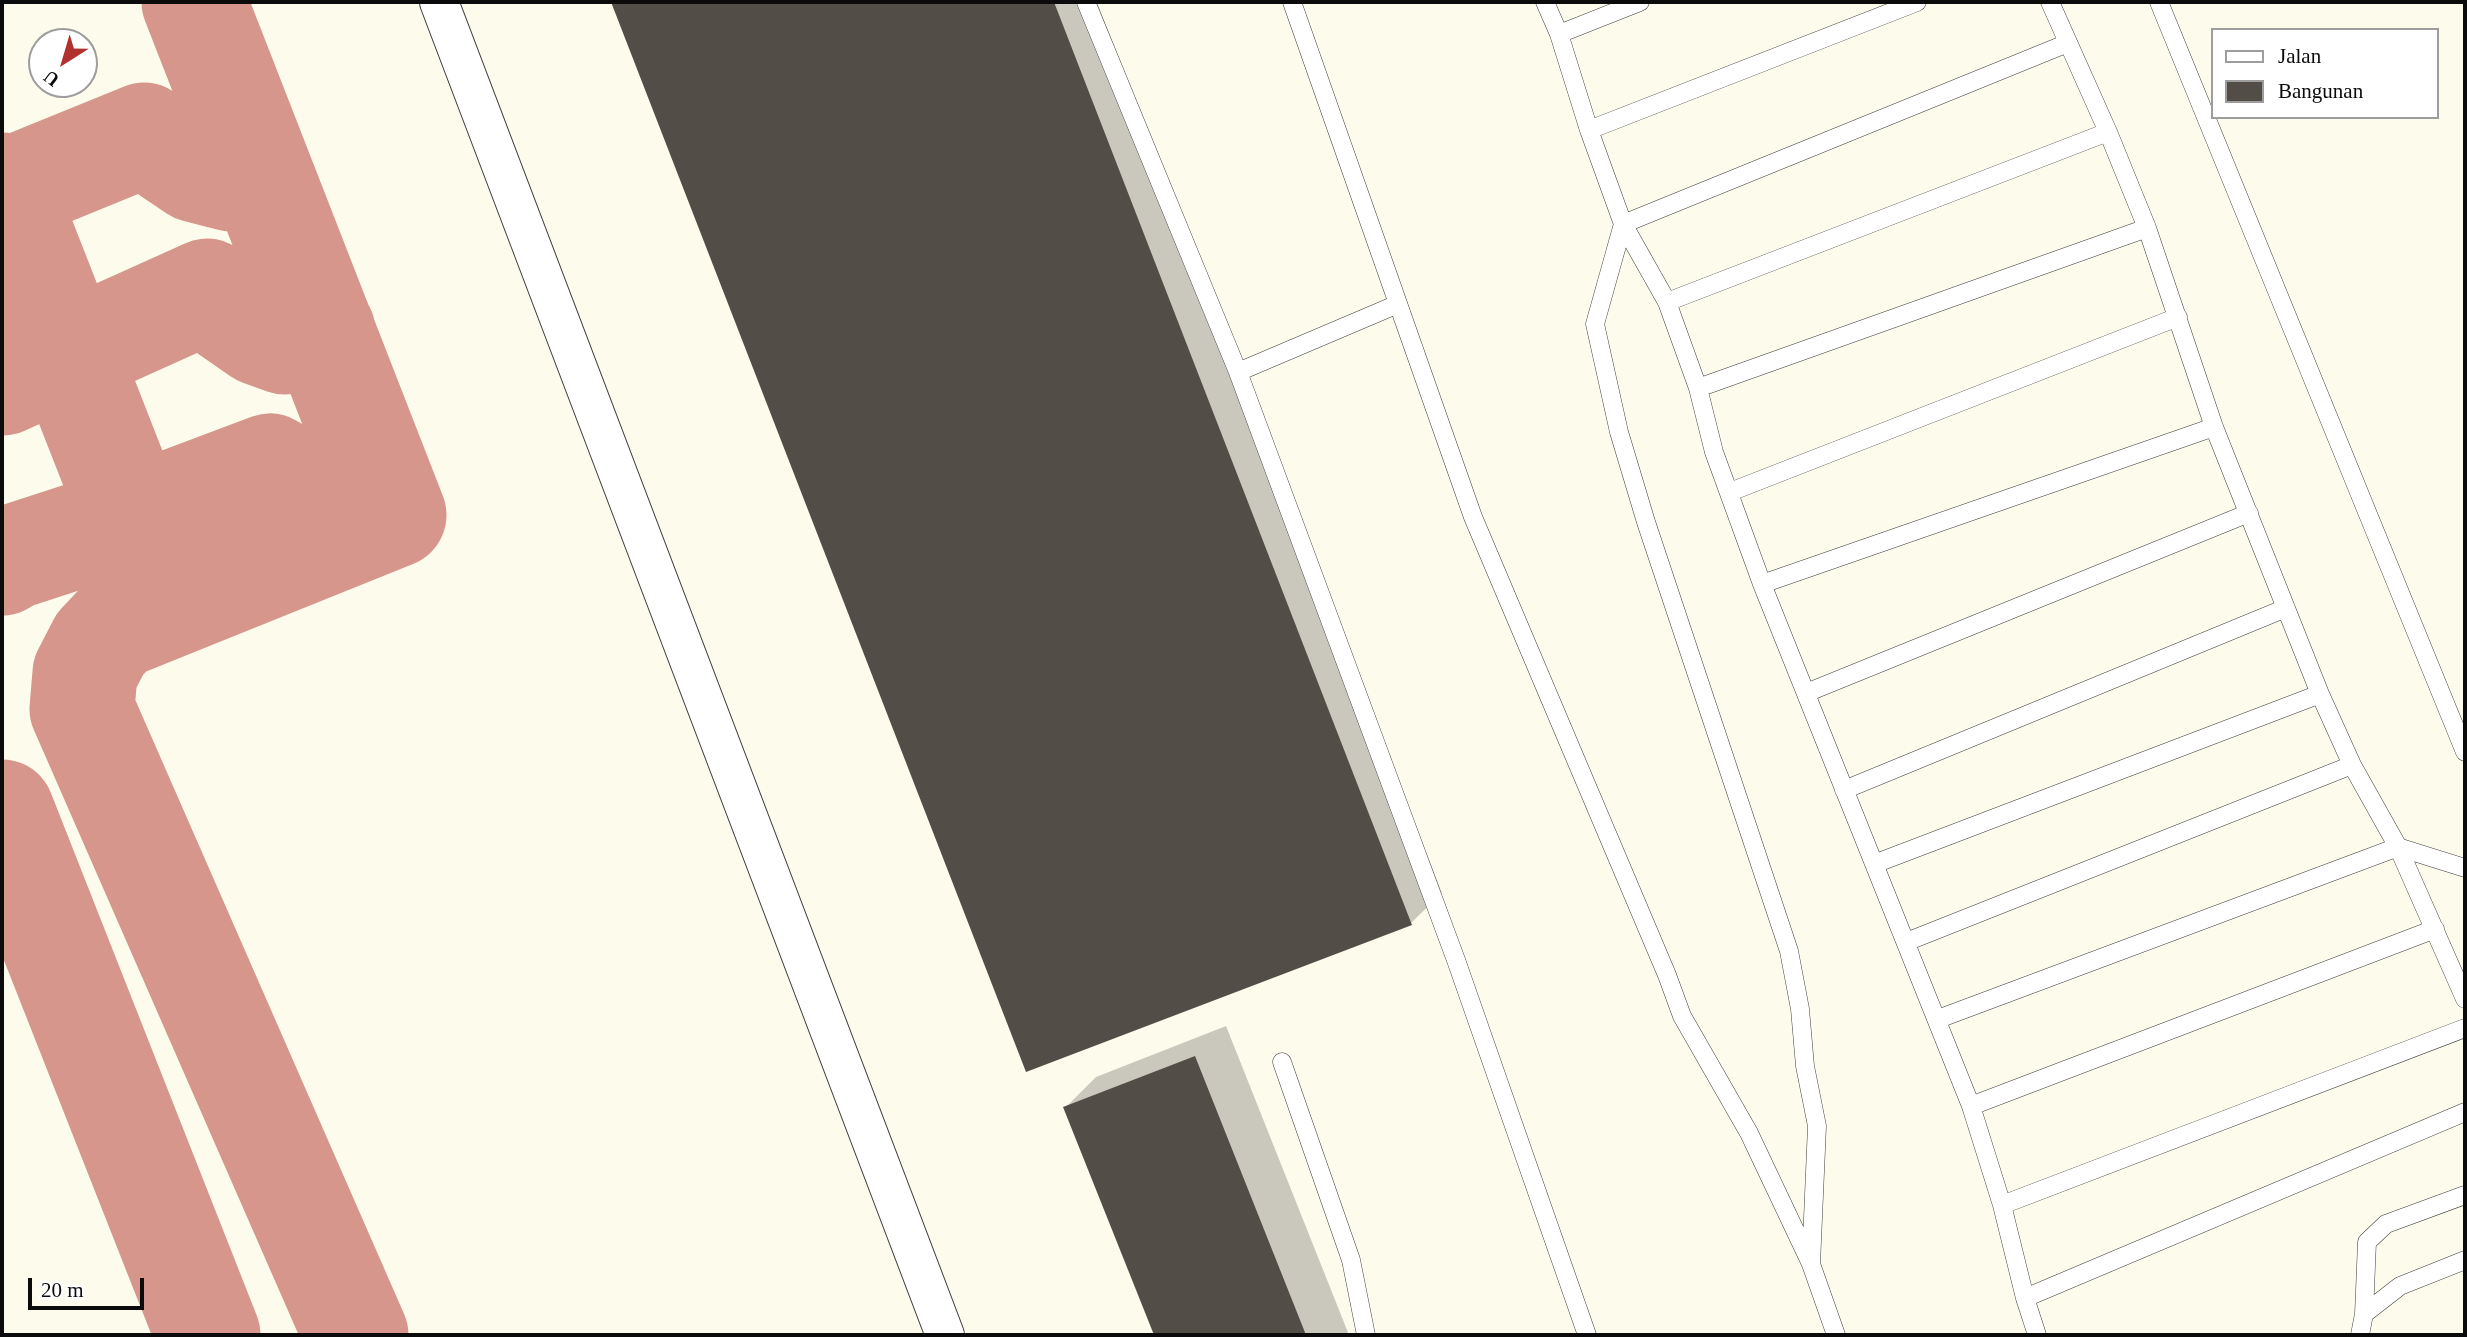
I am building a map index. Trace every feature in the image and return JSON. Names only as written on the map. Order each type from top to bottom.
[{"type":"street","points":[[439,2],[945,1335]]},
{"type":"lane","points":[[1086,2],[1238,372],[1452,947],[1587,1335]]},
{"type":"lane","points":[[1292,2],[1473,517],[1657,950],[1682,1016],[1749,1133],[1811,1264],[1836,1335]]},
{"type":"lane","points":[[1545,2],[1559,34],[1588,131],[1623,224],[1667,302],[1698,388],[1714,452],[1762,584],[1971,1106],[2002,1205],[2037,1335]]},
{"type":"lane","points":[[1559,34],[1640,2]]},
{"type":"lane","points":[[1588,131],[1917,2]]},
{"type":"lane","points":[[2050,2],[2108,131],[2147,228],[2214,426],[2320,694],[2352,765],[2398,847],[2465,999]]},
{"type":"lane","points":[[2159,2],[2465,752]]},
{"type":"lane","points":[[1623,224],[2068,43]]},
{"type":"lane","points":[[1667,302],[2108,131]]},
{"type":"lane","points":[[1623,224],[1595,324],[1619,432],[1646,522],[1789,951],[1800,1009],[1805,1066],[1817,1126],[1811,1264]]},
{"type":"lane","points":[[1698,388],[2147,228]]},
{"type":"lane","points":[[1238,372],[1398,304]]},
{"type":"lane","points":[[1730,492],[2178,317]]},
{"type":"lane","points":[[1762,584],[2214,426]]},
{"type":"lane","points":[[1806,693],[2249,513]]},
{"type":"lane","points":[[1844,790],[2286,608]]},
{"type":"lane","points":[[1874,864],[2320,694]]},
{"type":"lane","points":[[1906,942],[2352,765]]},
{"type":"lane","points":[[1938,1019],[2398,847],[2465,867]]},
{"type":"lane","points":[[1971,1106],[2435,929]]},
{"type":"lane","points":[[2002,1205],[2465,1028]]},
{"type":"lane","points":[[1282,1062],[1351,1260],[1366,1335]]},
{"type":"lane","points":[[2025,1298],[2465,1112]]},
{"type":"lane","points":[[2360,1335],[2364,1314],[2367,1242],[2386,1224],[2465,1195]]},
{"type":"lane","points":[[2364,1314],[2400,1286],[2465,1260]]},
{"type":"building","points":[[611,2],[1054,2],[1412,925],[1026,1072]]},
{"type":"building","points":[[1195,1056],[1306,1335],[1154,1335],[1063,1107]]},
{"type":"taxiway","points":[[2,563],[12,557],[132,518],[270,466],[340,505],[372,515],[394,515],[194,2]]},
{"type":"taxiway","points":[[2,193],[144,135],[196,170],[231,179],[260,173]]},
{"type":"taxiway","points":[[2,185],[159,586]]},
{"type":"taxiway","points":[[3,383],[207,291],[224,308],[260,333],[285,342],[323,331]]},
{"type":"taxiway","points":[[356,1335],[82,709],[85,673],[100,644],[116,627],[394,515]]},
{"type":"taxiway","points":[[2,812],[208,1335]]}]
